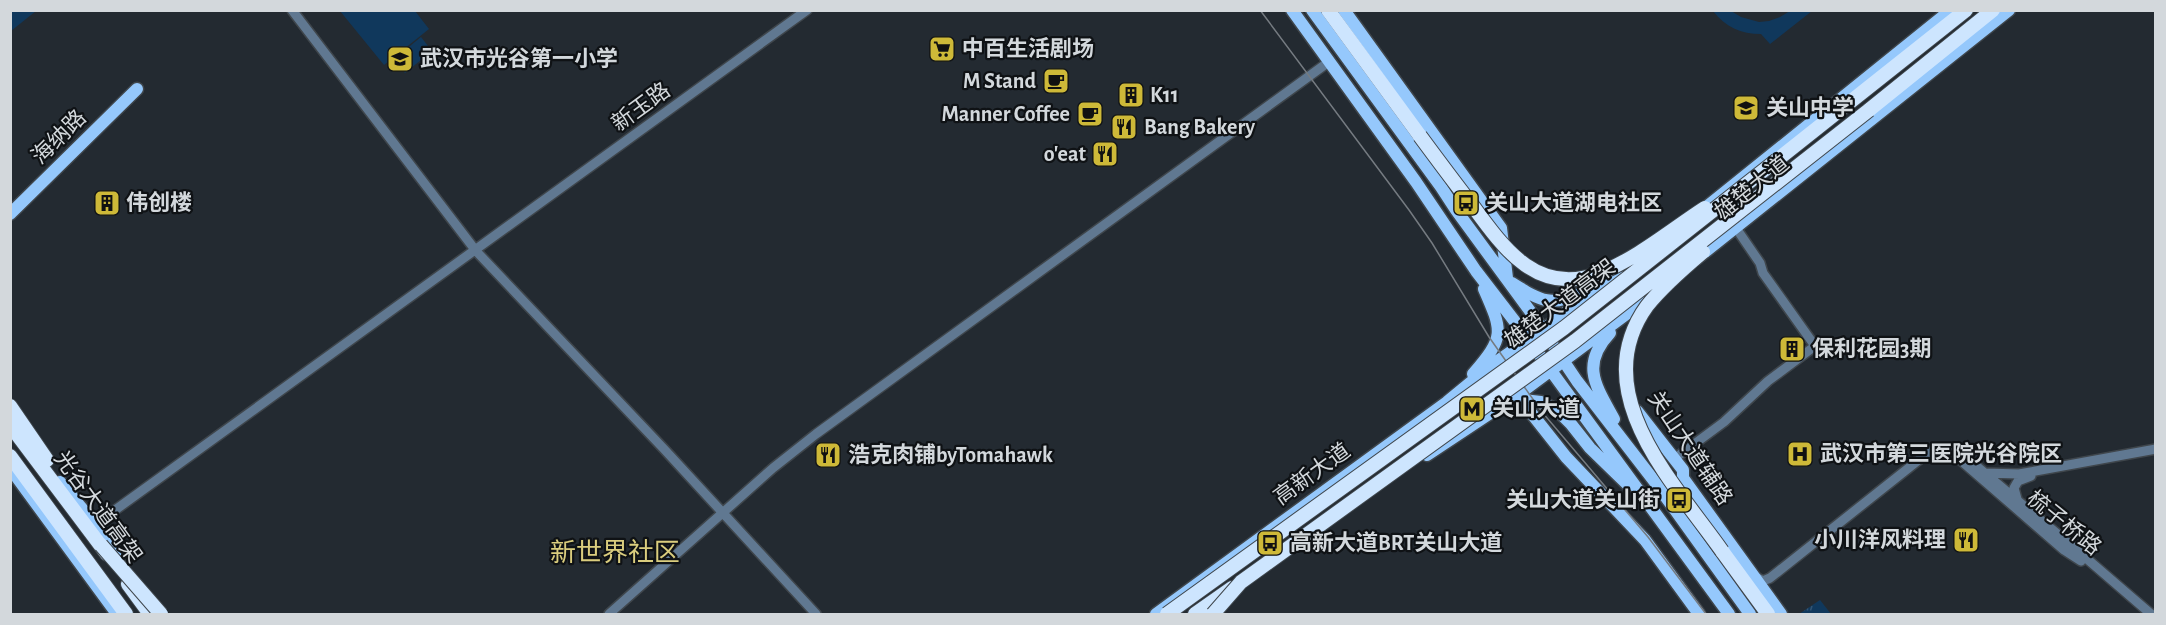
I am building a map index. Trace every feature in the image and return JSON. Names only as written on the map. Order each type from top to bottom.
[{"type":"highway","points":[[1328,10],[1498,241],[1514,258],[1545,275],[1570,279],[1599,273],[1630,258],[1777,160]]},
{"type":"highway","name":"雄楚大道高架","points":[[1167,615],[1564,328],[1966,10]]},
{"type":"highway","name":"雄楚大道高架","points":[[1195,615],[1575,341],[1994,10]]},
{"type":"highway","points":[[1768,615],[1656,458],[1638,426],[1630,405],[1626,380],[1630,343],[1647,308],[1675,277],[1869,110]]},
{"type":"highway","points":[[10,406],[66,489]]},
{"type":"highway","name":"光谷大道高架","points":[[10,425],[150,615]]},
{"type":"highway","name":"光谷大道高架","points":[[10,456],[122,613]]},
{"type":"highway","points":[[100,545],[155,615]]},
{"type":"highway","points":[[100,545],[161,615]]},
{"type":"highway","points":[[1213,615],[1241,582]]},
{"type":"main road","points":[[1292,10],[1416,182],[1476,271],[1729,615]]},
{"type":"main road","points":[[1312,10],[1543,329],[1563,360],[1663,493],[1750,615]]},
{"type":"main road","points":[[1344,10],[1501,228],[1507,279],[1529,294],[1551,301],[1565,300],[1599,285]]},
{"type":"main road","name":"雄楚大道","points":[[1492,365],[1599,285],[1681,228],[1951,10]]},
{"type":"main road","name":"雄楚大道","points":[[1515,397],[1626,316],[2009,10]]},
{"type":"main road","name":"海纳路","points":[[10,214],[137,89]]},
{"type":"main road","points":[[1447,402],[1492,351],[1498,332],[1497,318],[1476,271]]},
{"type":"main road","name":"关山大道辅路","points":[[1653,294],[1632,322],[1626,335],[1622,368],[1623,381],[1632,403],[1683,470],[1683,478],[1781,615]]},
{"type":"main road","points":[[1626,316],[1600,344],[1594,358],[1594,372],[1595,385],[1635,457]]},
{"type":"main road","name":"高新大道","points":[[1156,615],[1447,402],[1492,365]]},
{"type":"main road","points":[[1208,615],[1382,486],[1515,397],[1541,402],[1558,411],[1614,473],[1648,503]]},
{"type":"main road","points":[[1515,397],[1532,414],[1566,457],[1645,540],[1699,615]]},
{"type":"main road","points":[[10,420],[94,523],[155,615]]},
{"type":"main road","points":[[1635,457],[1660,442]]},
{"type":"main road","points":[[10,468],[122,613]]},
{"type":"main road","points":[[1663,493],[1683,478]]},
{"type":"street","points":[[292,10],[476,251],[664,449],[816,615]]},
{"type":"street","name":"新玉路","points":[[94,523],[476,251],[807,10]]},
{"type":"street","points":[[609,615],[721,513],[816,434],[1330,61]]},
{"type":"street","points":[[1674,459],[1724,422],[1768,381],[1815,346],[1763,273],[1760,263],[1736,228]]},
{"type":"street","name":"梳子桥路","points":[[1752,575],[1763,581],[1770,578],[1935,448],[1956,451],[1985,473],[2151,615]]},
{"type":"street","points":[[1985,473],[2019,474],[2156,449]]},
{"type":"street","points":[[2018,502],[2014,488],[2018,481],[2025,477],[2156,453]]},
{"type":"street","name":"梳子桥路","points":[[1769,599],[1768,588],[1772,584],[1928,459],[1944,454],[1960,460],[2143,615]]},
{"type":"green space","points":[[11,10],[36,10],[36,11],[11,31]]},
{"type":"green space","points":[[340,11],[415,11],[429,29],[384,65]]},
{"type":"green space","points":[[1713,11],[1731,11],[1741,17],[1759,22],[1769,21],[1790,11],[1812,11],[1770,44],[1761,34],[1747,33],[1728,25]]},
{"type":"green space","points":[[421,37],[432,51],[405,73],[394,59]]},
{"type":"green space","points":[[1820,600],[1831,614],[1799,614]]},
{"type":"tram line","points":[[1260,10],[1409,210],[1432,243],[1489,337],[1542,412],[1648,537],[1706,614]]},
{"type":"place","name":"中百生活剧场","points":[[942,49]]},
{"type":"place","name":"武汉市光谷第一小学","points":[[400,59]]},
{"type":"place","name":"M Stand","points":[[1056,81]]},
{"type":"place","name":"K11","points":[[1131,95]]},
{"type":"place","name":"关山中学","points":[[1746,108]]},
{"type":"place","name":"Manner Coffee","points":[[1090,114]]},
{"type":"place","name":"Bang Bakery","points":[[1124,127]]},
{"type":"place","name":"o'eat","points":[[1105,154]]},
{"type":"place","name":"伟创楼","points":[[107,203]]},
{"type":"place","name":"关山大道湖电社区","points":[[1466,203]]},
{"type":"place","name":"保利花园3期","points":[[1792,349]]},
{"type":"place","name":"关山大道","points":[[1472,409]]},
{"type":"place","name":"武汉市第三医院光谷院区","points":[[1800,454]]},
{"type":"place","name":"浩克肉铺byTomahawk","points":[[828,455]]},
{"type":"place","name":"关山大道关山街","points":[[1679,500]]},
{"type":"place","name":"小川洋风料理","points":[[1966,540]]},
{"type":"place","name":"高新大道BRT关山大道","points":[[1270,543]]},
{"type":"district","name":"新世界社区","points":[[615,553]]}]
